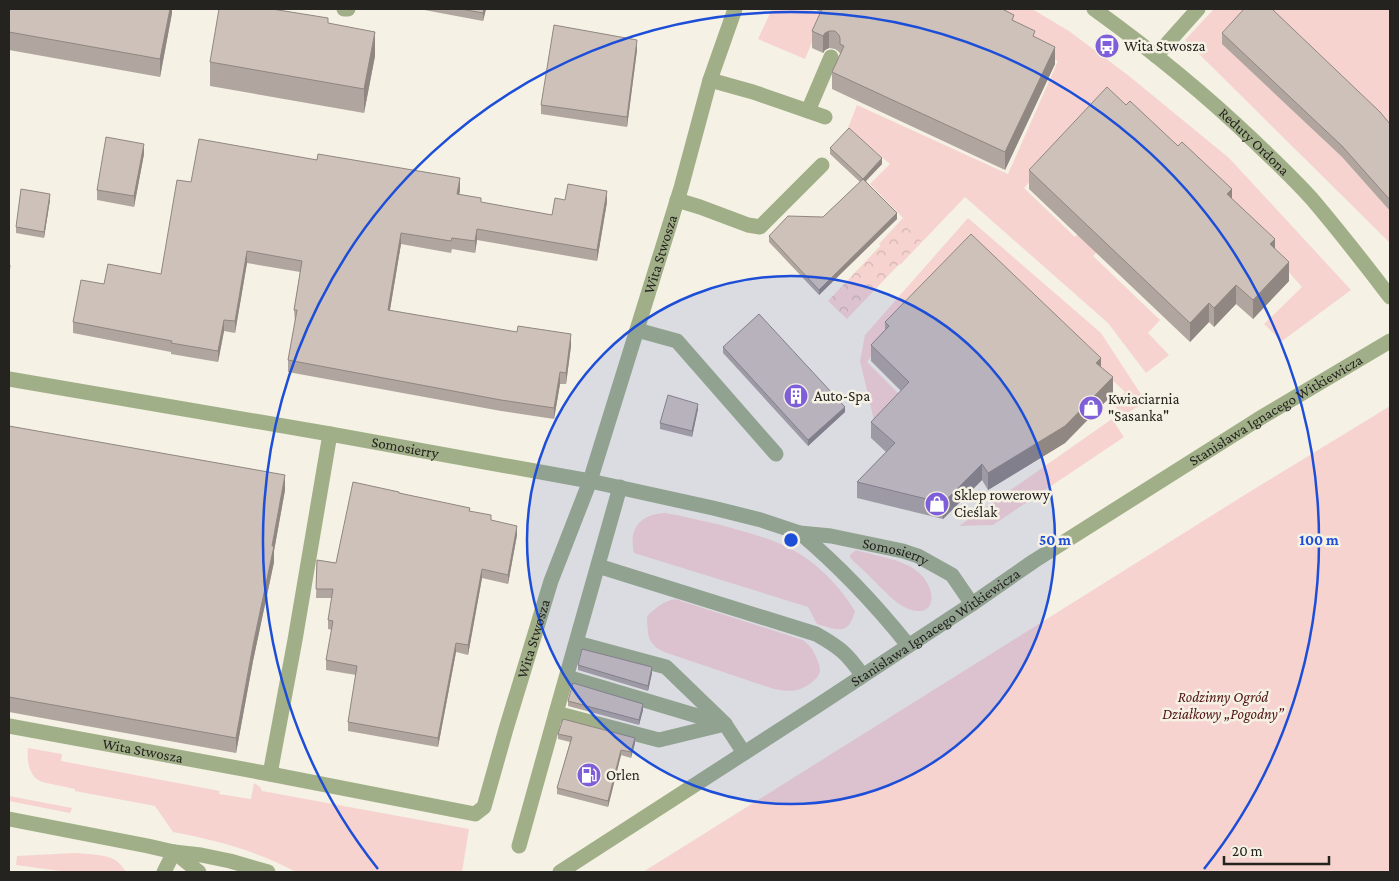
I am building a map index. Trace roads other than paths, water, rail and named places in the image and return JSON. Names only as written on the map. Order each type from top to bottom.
[{"type":"street","name":"Wita Stwosza","points":[[9,726],[475,814],[484,807],[550,581],[590,480],[677,200],[710,80],[735,9]]},
{"type":"street","name":"Reduty Ordona","points":[[1094,9],[1156,56],[1234,122],[1283,169],[1352,247],[1390,297]]},
{"type":"street","points":[[1156,56],[1198,9]]},
{"type":"street","points":[[808,111],[831,57]]},
{"type":"street","points":[[710,80],[753,92],[825,117]]},
{"type":"street","points":[[677,200],[748,225],[760,227],[822,165]]},
{"type":"street","points":[[637,330],[677,341],[776,454]]},
{"type":"street","name":"Stanisława Ignacego Witkiewicza","points":[[560,872],[972,604],[1028,564],[1257,420],[1390,342]]},
{"type":"street","name":"Somosierry","points":[[9,379],[590,480],[761,520],[800,533],[831,536],[903,551],[918,556],[952,575],[972,604]]},
{"type":"street","points":[[270,774],[297,630],[330,434]]},
{"type":"street","points":[[519,846],[620,487]]},
{"type":"street","name":"Somosierry","points":[[800,533],[848,578],[894,627],[908,645]]},
{"type":"street","points":[[598,566],[816,634],[849,656],[862,675]]},
{"type":"street","points":[[576,643],[666,667],[725,724],[744,753]]},
{"type":"street","points":[[567,677],[725,724]]},
{"type":"street","points":[[556,713],[659,740],[725,724]]},
{"type":"street","points":[[9,819],[174,852],[230,861],[268,872]]},
{"type":"street","points":[[164,872],[174,852]]},
{"type":"street","points":[[174,852],[199,872]]},
{"type":"place","name":"Wita Stwosza","points":[[1107,46]]},
{"type":"place","name":"Auto-Spa","points":[[796,396]]},
{"type":"place","name":"Kwiaciarnia \"Sasanka\"","points":[[1091,408]]},
{"type":"place","name":"Sklep rowerowy Cieślak","points":[[937,504]]},
{"type":"place","name":"Orlen","points":[[589,775]]},
{"type":"park label","name":"Rodzinny Ogród Działkowy „Pogodny”","points":[[1223,706]]}]
